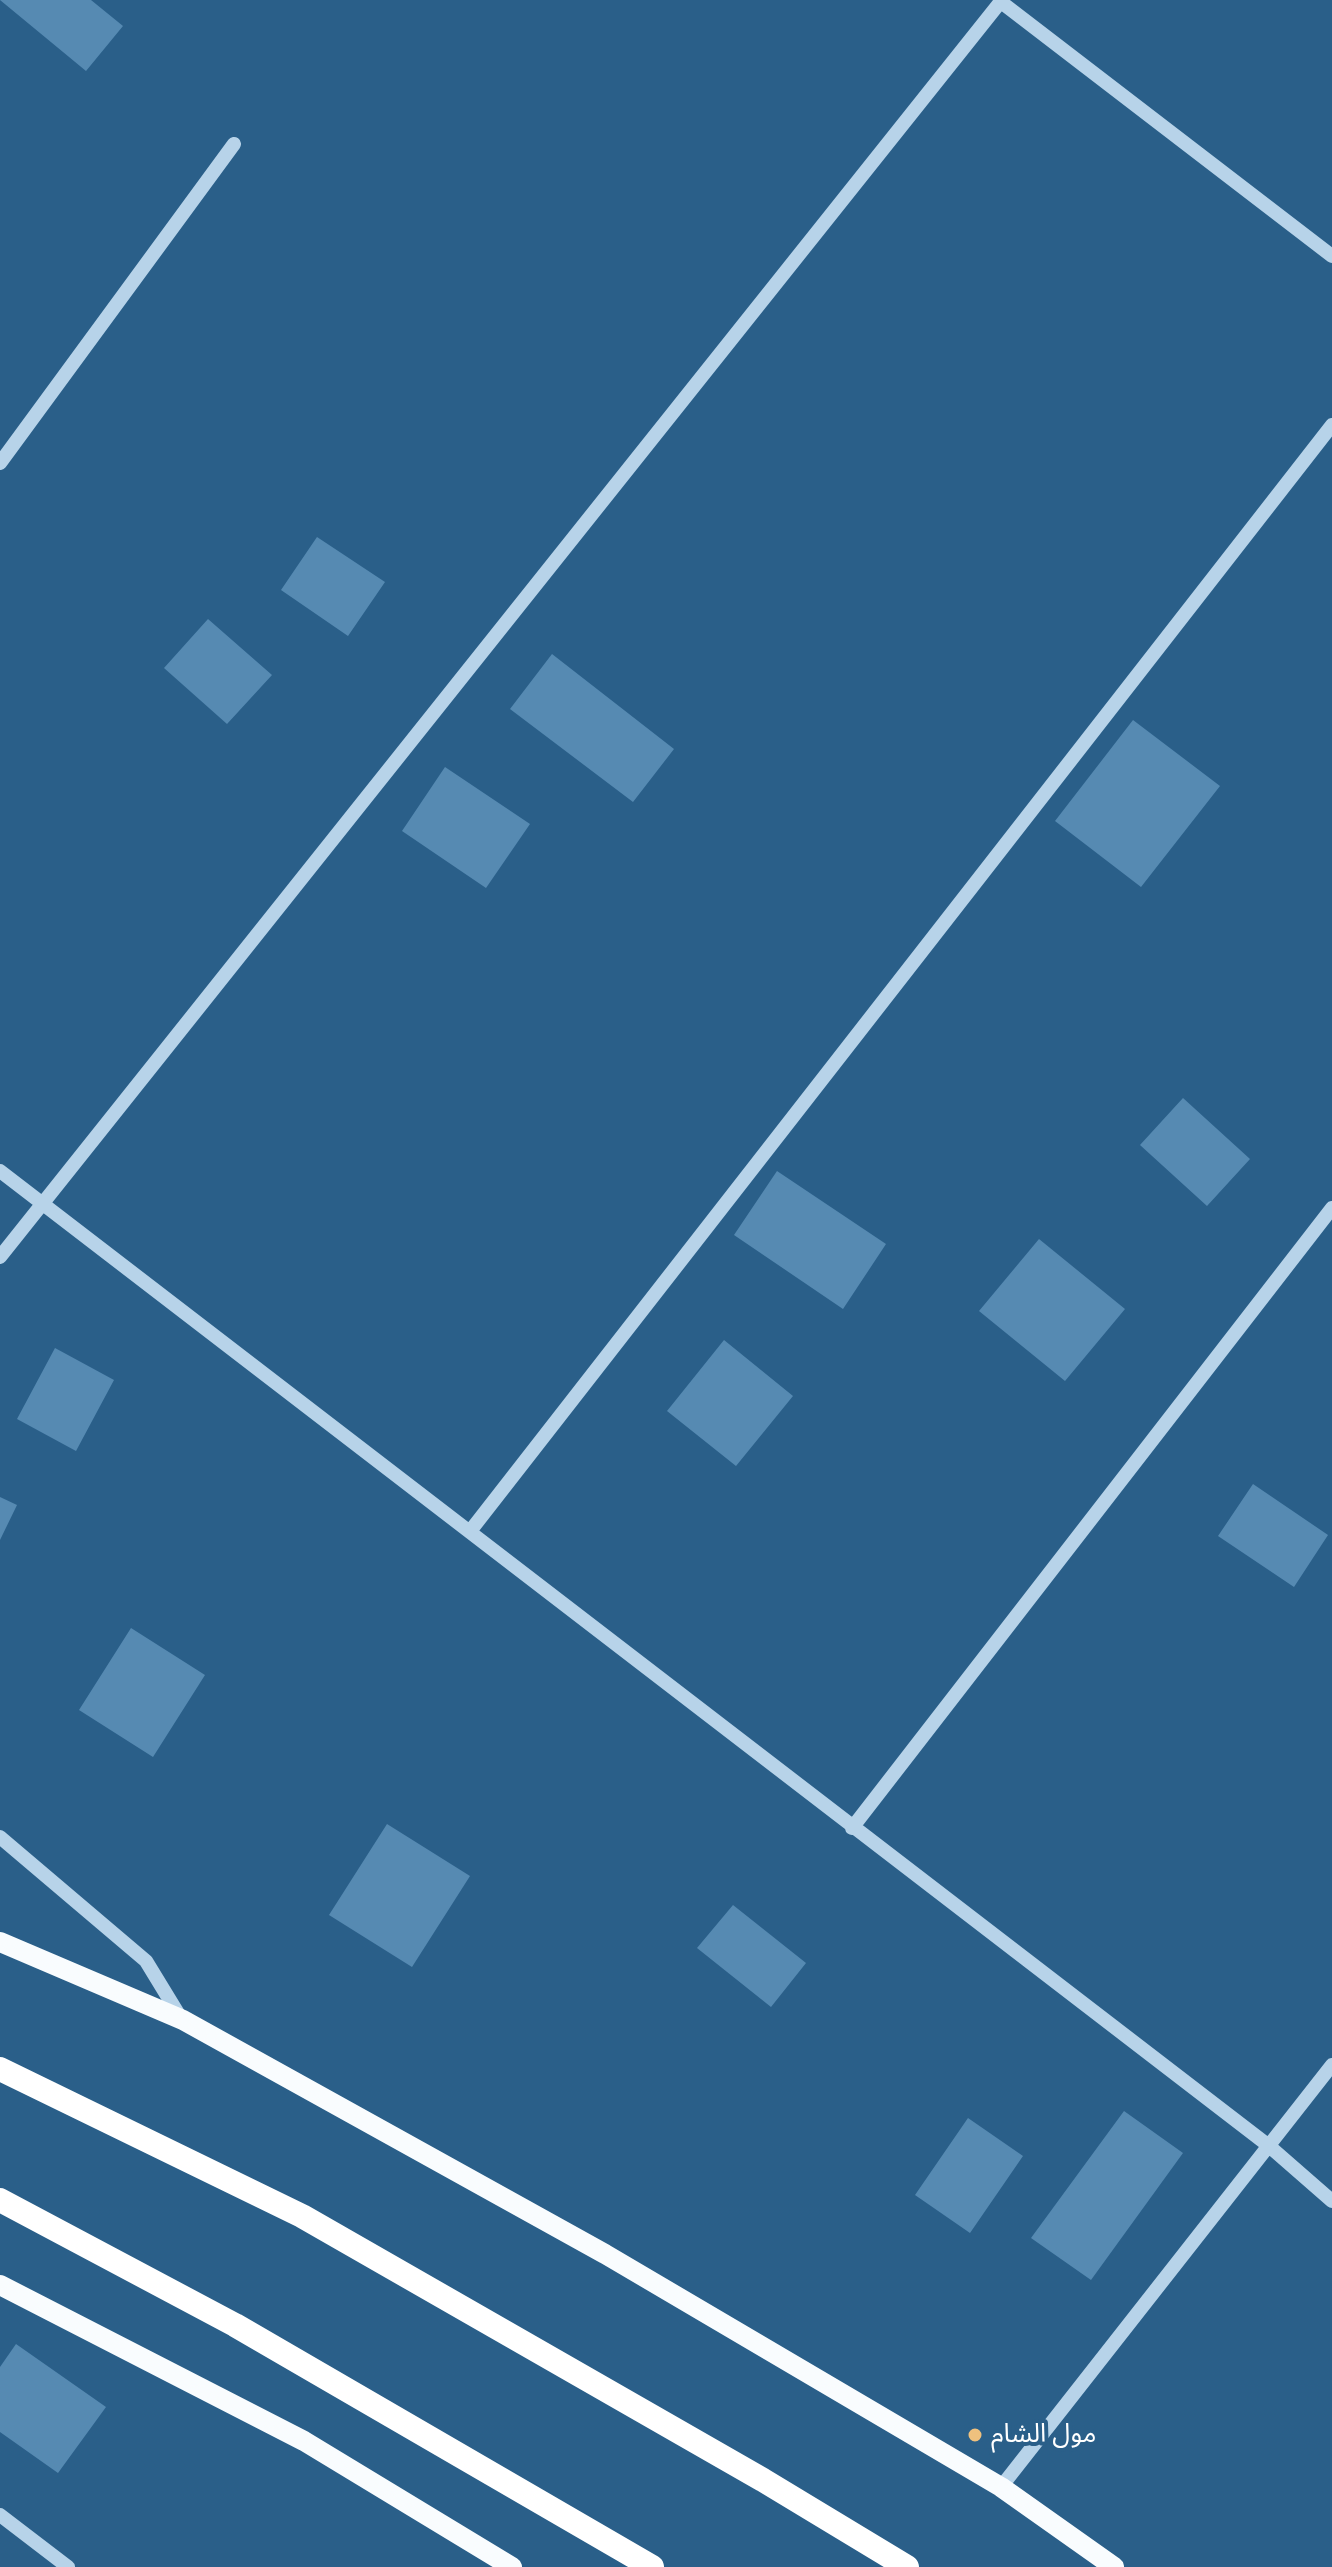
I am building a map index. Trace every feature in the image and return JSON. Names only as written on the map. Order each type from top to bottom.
[{"type":"highway","points":[[0,2069],[302,2216],[763,2480],[907,2567]]},
{"type":"highway","points":[[0,2200],[235,2325],[652,2567]]},
{"type":"main road","points":[[0,1942],[183,2020],[605,2254],[1001,2487],[1114,2567]]},
{"type":"main road","points":[[0,2285],[304,2441],[512,2567]]},
{"type":"street","points":[[0,1257],[1002,1],[1332,256]]},
{"type":"street","points":[[0,463],[234,144]]},
{"type":"street","points":[[471,1530],[1332,425]]},
{"type":"street","points":[[0,1171],[1269,2146],[1332,2201]]},
{"type":"street","points":[[852,1828],[1332,1208]]},
{"type":"street","points":[[0,1837],[146,1961],[183,2020]]},
{"type":"street","points":[[1001,2487],[1332,2065]]},
{"type":"street","points":[[0,2515],[68,2567]]},
{"type":"building","points":[[0,0],[91,0],[123,26],[86,71]]},
{"type":"building","points":[[317,537],[385,582],[348,636],[281,590]]},
{"type":"building","points":[[208,619],[272,675],[227,724],[164,668]]},
{"type":"building","points":[[552,654],[674,749],[633,802],[510,709]]},
{"type":"building","points":[[1133,720],[1220,786],[1141,887],[1055,821]]},
{"type":"building","points":[[445,767],[530,824],[486,888],[402,831]]},
{"type":"building","points":[[1183,1098],[1250,1159],[1207,1206],[1140,1145]]},
{"type":"building","points":[[777,1171],[886,1244],[843,1309],[734,1235]]},
{"type":"building","points":[[1039,1239],[1125,1309],[1065,1381],[979,1311]]},
{"type":"building","points":[[724,1340],[793,1396],[736,1466],[667,1411]]},
{"type":"building","points":[[55,1348],[114,1380],[76,1451],[17,1419]]},
{"type":"building","points":[[1253,1484],[1328,1535],[1294,1587],[1218,1536]]},
{"type":"building","points":[[0,1497],[17,1505],[0,1540]]},
{"type":"building","points":[[131,1628],[205,1675],[153,1757],[79,1710]]},
{"type":"building","points":[[387,1824],[470,1876],[412,1967],[329,1915]]},
{"type":"building","points":[[733,1905],[806,1963],[771,2007],[697,1948]]},
{"type":"building","points":[[1124,2111],[1183,2153],[1091,2280],[1031,2238]]},
{"type":"building","points":[[968,2118],[1023,2156],[970,2233],[915,2195]]},
{"type":"building","points":[[16,2344],[106,2407],[58,2473],[0,2432],[0,2367]]},
{"type":"place","name":"مول الشام","points":[[975,2435]]}]
